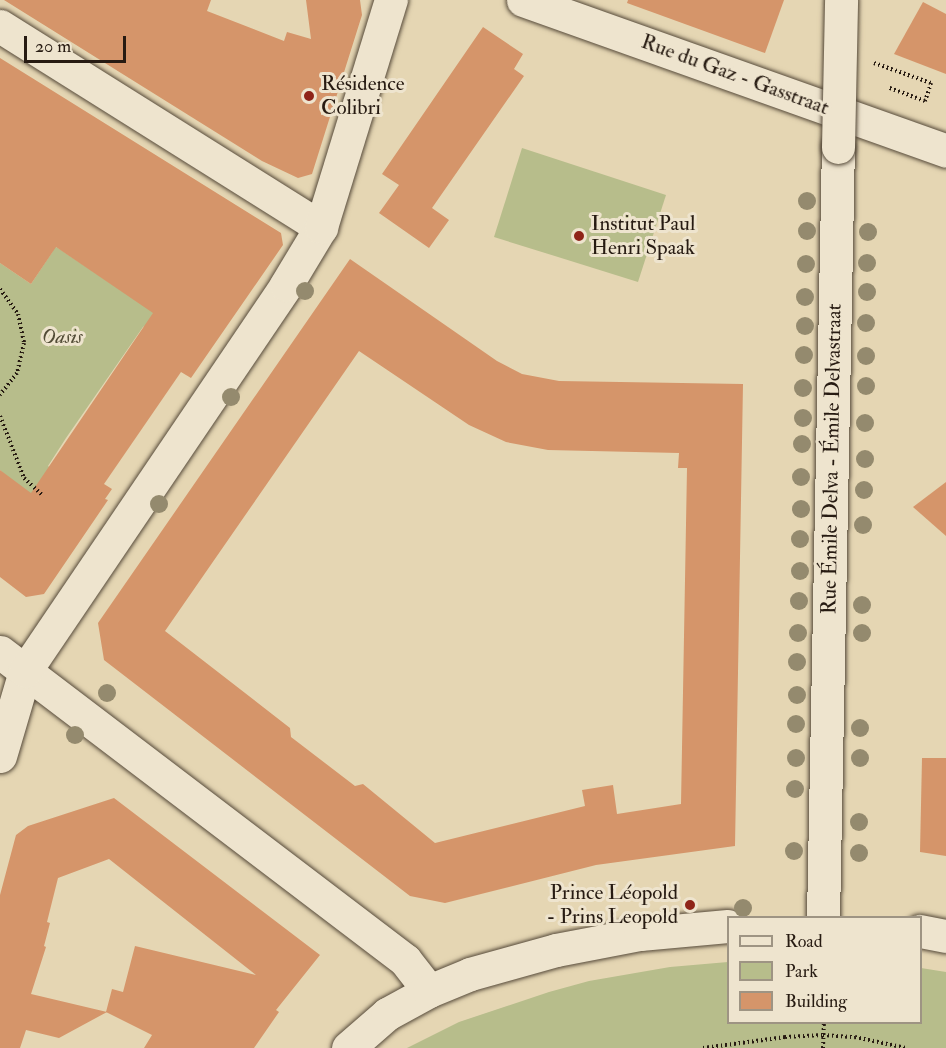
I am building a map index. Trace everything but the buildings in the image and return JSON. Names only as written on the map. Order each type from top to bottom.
[{"type":"street","points":[[0,756],[12,662],[286,285],[321,227],[391,0]]},
{"type":"street","name":"Rue du Gaz - Gasstraat","points":[[523,0],[946,151]]},
{"type":"street","name":"Rue Émile Delva - Émile Delvastraat","points":[[823,916],[841,0]]},
{"type":"street","points":[[0,26],[321,227]]},
{"type":"street","points":[[12,662],[405,960],[429,991]]},
{"type":"street","points":[[348,1048],[387,1014],[429,991],[470,974],[556,950],[640,934],[727,926]]},
{"type":"street","points":[[922,932],[946,936]]},
{"type":"path","points":[[864,59],[932,83],[925,101],[887,87]]},
{"type":"path","points":[[0,289],[18,314],[24,343],[17,374],[0,395]]},
{"type":"path","points":[[0,416],[24,477],[43,496]]},
{"type":"path","points":[[823,1048],[824,1024]]},
{"type":"path","points":[[703,1048],[785,1037],[823,1035],[855,1038],[906,1048]]},
{"type":"green space","points":[[522,148],[666,195],[638,282],[494,237]]},
{"type":"green space","name":"Oasis","points":[[0,214],[61,250],[159,316],[143,327],[66,438],[48,466],[58,474],[37,504],[0,470],[0,263],[31,284],[53,251]]},
{"type":"green space","points":[[727,962],[727,1024],[922,1024],[922,968],[946,972],[946,1048],[407,1048],[459,1022],[549,992],[589,981],[670,967]]},
{"type":"place","name":"Résidence Colibri","points":[[309,96]]},
{"type":"place","name":"Institut Paul Henri Spaak","points":[[579,236]]},
{"type":"place","name":"Prince Léopold - Prins Leopold","points":[[690,905]]}]
